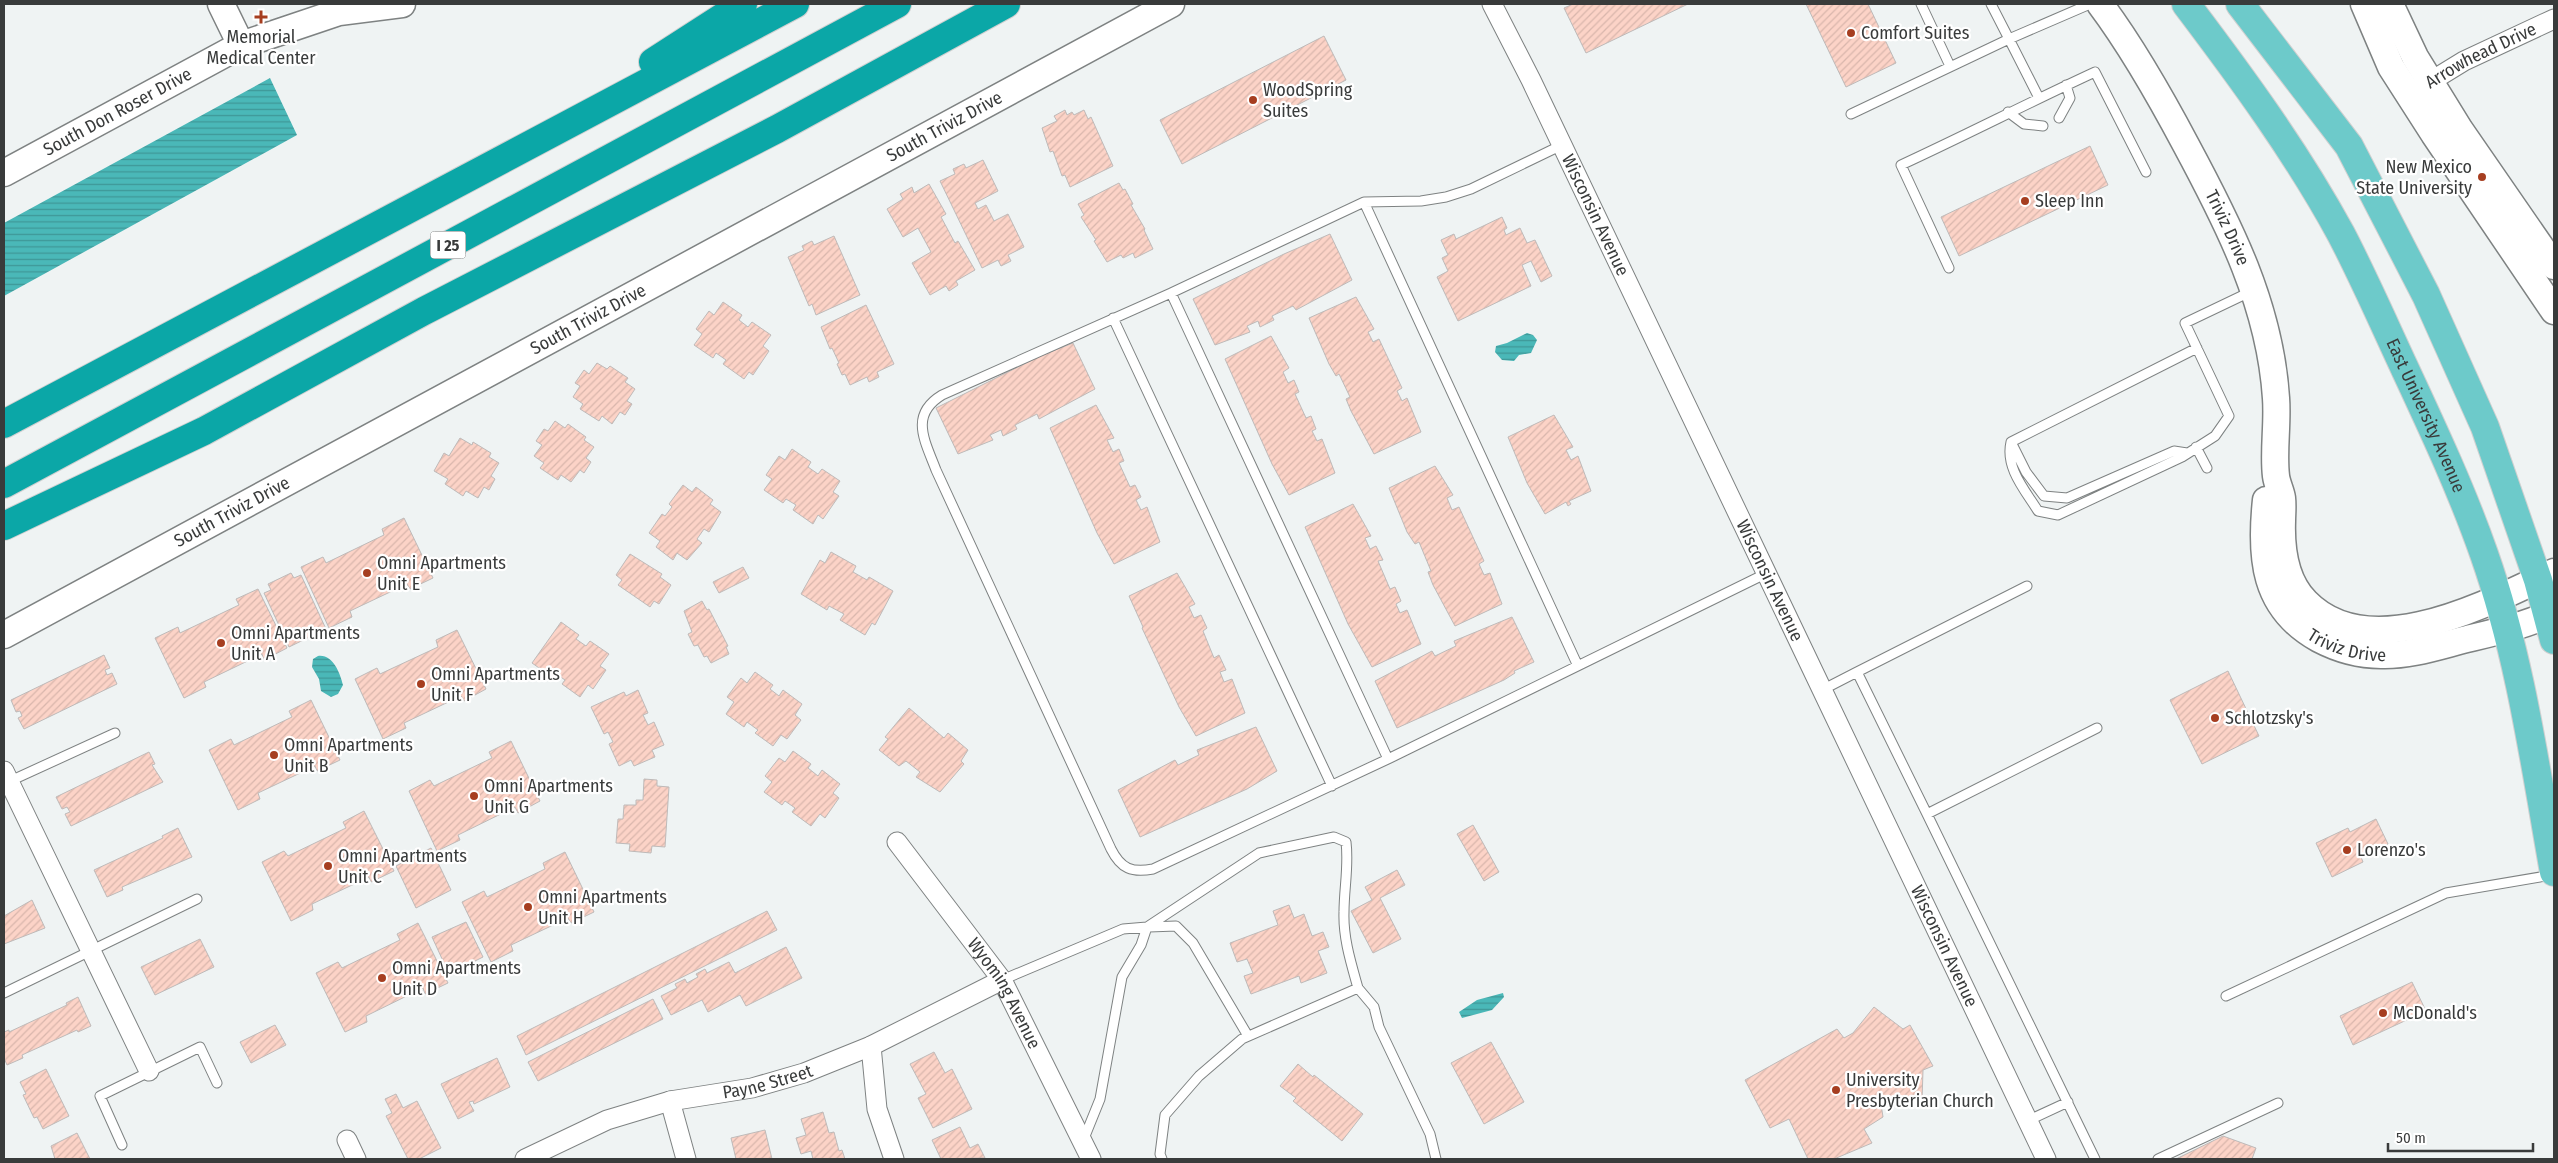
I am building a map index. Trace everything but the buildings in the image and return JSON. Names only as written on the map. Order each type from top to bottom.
[{"type":"highway","points":[[518,152],[743,4]]},
{"type":"highway","points":[[4,424],[795,4]]},
{"type":"highway","name":"I 25","points":[[4,484],[897,4]]},
{"type":"highway","points":[[4,526],[204,431],[424,311],[777,129],[1006,4]]},
{"type":"main road","name":"East University Avenue","points":[[2186,4],[2245,82],[2304,171],[2342,235],[2435,433],[2484,551],[2498,599],[2528,728],[2554,873]]},
{"type":"main road","points":[[2240,4],[2349,146],[2421,286],[2484,427],[2546,576],[2552,622]]},
{"type":"street","points":[[221,4],[241,45]]},
{"type":"street","name":"South Don Roser Drive","points":[[4,173],[241,45],[339,12],[402,4]]},
{"type":"street","name":"South Triviz Drive","points":[[4,635],[1171,4]]},
{"type":"street","name":"Wisconsin Avenue","points":[[1492,4],[1562,145],[1765,574],[2046,1159]]},
{"type":"street","name":"Triviz Drive","points":[[2100,4],[2134,51],[2175,125],[2233,236],[2254,289],[2274,378],[2276,477],[2282,499],[2283,550],[2292,582],[2307,604],[2331,620],[2349,627],[2368,631],[2405,630],[2498,599],[2546,576]]},
{"type":"street","points":[[2364,4],[2391,67],[2420,88],[2460,130],[2554,266]]},
{"type":"street","points":[[2390,4],[2415,57],[2420,88],[2554,311]]},
{"type":"street","name":"Arrowhead Drive","points":[[2420,88],[2464,61],[2554,19]]},
{"type":"street","name":"Triviz Drive","points":[[2276,477],[2267,496],[2263,548],[2265,562],[2277,599],[2296,623],[2309,633],[2341,648],[2363,654],[2382,655],[2423,650],[2506,629],[2552,622]]},
{"type":"street","points":[[6,779],[149,1072]]},
{"type":"street","name":"Wyoming Avenue","points":[[897,842],[1002,980],[1087,1152]]},
{"type":"street","name":"Payne Street","points":[[525,1159],[607,1120],[670,1101],[752,1088],[804,1073],[871,1046],[1002,980]]},
{"type":"street","points":[[871,1046],[877,1109],[894,1159]]},
{"type":"street","points":[[670,1101],[686,1159]]},
{"type":"street","points":[[347,1140],[356,1159]]},
{"type":"lane","points":[[1921,4],[1950,66]]},
{"type":"lane","points":[[1991,4],[2039,98]]},
{"type":"lane","points":[[1851,114],[1950,66],[2090,4]]},
{"type":"lane","points":[[1949,268],[1901,165],[1981,128],[2008,112],[2094,72],[2146,172]]},
{"type":"lane","points":[[2059,118],[2070,98],[2066,85]]},
{"type":"lane","points":[[2008,112],[2024,124],[2042,126]]},
{"type":"lane","points":[[1562,145],[1471,189],[1446,197],[1420,201],[1364,202],[930,402],[922,424],[922,434],[936,470],[1111,849],[1124,867],[1139,872],[1154,869],[1388,759],[1577,664],[1765,574]]},
{"type":"lane","points":[[1364,202],[1577,664]]},
{"type":"lane","points":[[2197,348],[2011,442],[2008,453],[2014,473],[2038,511],[2058,515],[2187,453],[2215,436],[2229,416],[2197,348],[2185,323],[2254,289]]},
{"type":"lane","points":[[1171,292],[1388,759]]},
{"type":"lane","points":[[1113,318],[1332,786]]},
{"type":"lane","points":[[2011,442],[2026,472],[2044,496],[2067,498],[2174,451],[2187,453]]},
{"type":"lane","points":[[2196,447],[2207,468]]},
{"type":"lane","points":[[1822,690],[2027,586]]},
{"type":"lane","points":[[1857,672],[2095,1159]]},
{"type":"lane","points":[[1927,814],[2097,728]]},
{"type":"lane","points":[[6,779],[115,734]]},
{"type":"lane","points":[[1087,1152],[1100,1099],[1122,977],[1141,945],[1147,927],[1259,853],[1334,837],[1346,842],[1348,858],[1344,912],[1347,948],[1358,988],[1374,1007],[1379,1027],[1430,1134],[1436,1159]]},
{"type":"lane","points":[[2226,996],[2446,893],[2554,873]]},
{"type":"lane","points":[[4,993],[197,899]]},
{"type":"lane","points":[[1002,980],[1046,964],[1122,929],[1176,926],[1193,943],[1248,1036]]},
{"type":"lane","points":[[1162,1159],[1160,1154],[1165,1115],[1200,1076],[1248,1036],[1358,988]]},
{"type":"lane","points":[[122,1145],[100,1096],[200,1047],[217,1083]]},
{"type":"lane","points":[[2027,1121],[2068,1102]]},
{"type":"lane","points":[[2158,1159],[2278,1103]]},
{"type":"water","points":[[270,78],[297,135],[4,296],[4,223]]},
{"type":"water","points":[[1527,333],[1533,335],[1537,340],[1531,353],[1519,355],[1514,361],[1502,360],[1495,352],[1496,346]]},
{"type":"water","points":[[323,656],[332,661],[342,680],[343,685],[338,694],[331,697],[321,691],[319,679],[312,667],[313,659]]},
{"type":"water","points":[[1503,993],[1504,997],[1492,1010],[1462,1018],[1459,1012],[1477,1000]]},
{"type":"place","name":"Memorial Medical Center","points":[[261,17]]},
{"type":"place","name":"Comfort Suites","points":[[1851,33]]},
{"type":"place","name":"WoodSpring Suites","points":[[1253,100]]},
{"type":"place","name":"New Mexico State University","points":[[2482,177]]},
{"type":"place","name":"Sleep Inn","points":[[2025,201]]},
{"type":"place","name":"Omni Apartments Unit E","points":[[367,573]]},
{"type":"place","name":"Omni Apartments Unit A","points":[[221,643]]},
{"type":"place","name":"Omni Apartments Unit F","points":[[421,684]]},
{"type":"place","name":"Schlotzsky's","points":[[2215,718]]},
{"type":"place","name":"Omni Apartments Unit B","points":[[274,755]]},
{"type":"place","name":"Omni Apartments Unit G","points":[[474,796]]},
{"type":"place","name":"Lorenzo's","points":[[2347,850]]},
{"type":"place","name":"Omni Apartments Unit C","points":[[328,866]]},
{"type":"place","name":"Omni Apartments Unit H","points":[[528,907]]},
{"type":"place","name":"Omni Apartments Unit D","points":[[382,978]]},
{"type":"place","name":"McDonald's","points":[[2383,1013]]},
{"type":"place","name":"University Presbyterian Church","points":[[1836,1090]]}]
